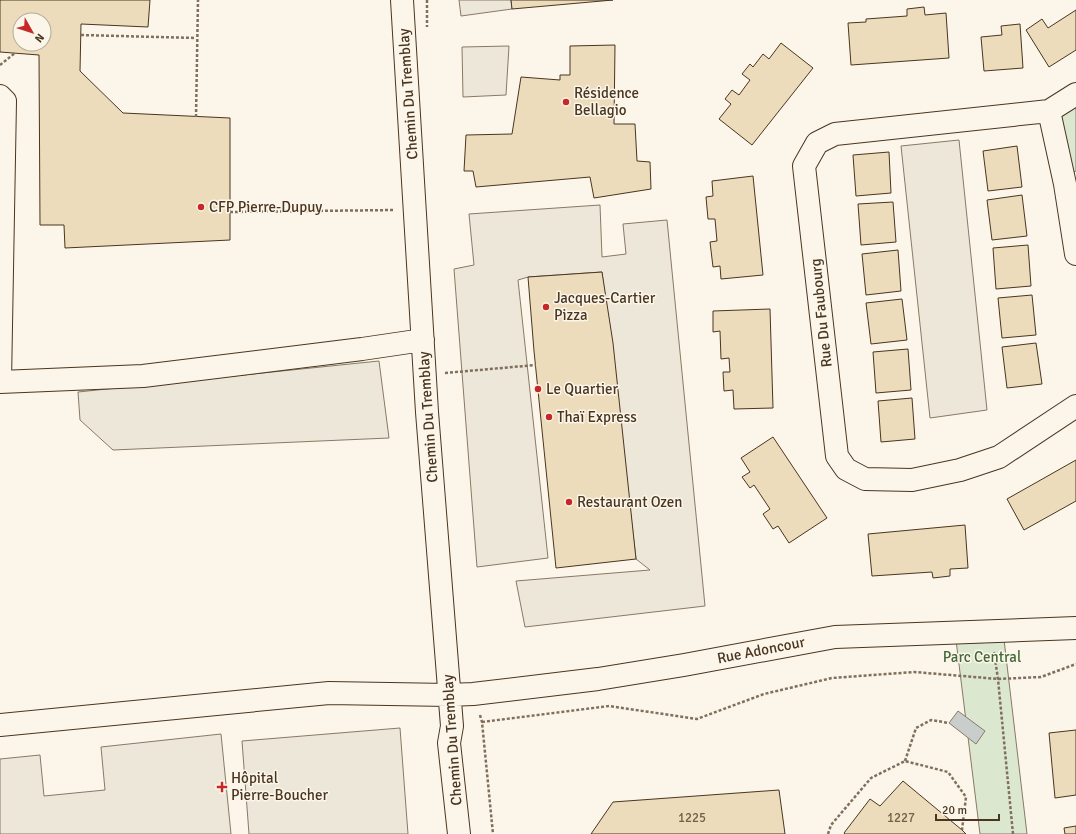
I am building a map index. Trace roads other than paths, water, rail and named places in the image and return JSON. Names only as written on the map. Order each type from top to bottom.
[{"type":"street","name":"Chemin Du Tremblay","points":[[402,0],[425,374],[452,726],[449,743],[459,834]]},
{"type":"street","name":"Rue Du Faubourg","points":[[1076,94],[1049,111],[835,134],[817,143],[804,166],[837,456],[846,469],[865,479],[912,480],[960,470],[999,457],[1076,406]]},
{"type":"street","points":[[0,96],[5,101],[0,382],[143,376],[423,340]]},
{"type":"street","points":[[1049,111],[1071,181],[1076,254]]},
{"type":"street","name":"Rue Adoncour","points":[[0,725],[329,693],[449,695],[598,679],[684,665],[835,637],[1076,628]]},
{"type":"place","name":"Résidence Bellagio","points":[[566,102]]},
{"type":"place","name":"CFP Pierre-Dupuy","points":[[201,207]]},
{"type":"place","name":"Jacques-Cartier Pizza","points":[[546,307]]},
{"type":"place","name":"Le Quartier","points":[[538,389]]},
{"type":"place","name":"Thaï Express","points":[[549,417]]},
{"type":"place","name":"Restaurant Ozen","points":[[569,502]]},
{"type":"place","name":"Hôpital Pierre-Boucher","points":[[222,787]]},
{"type":"park label","name":"Parc Central","points":[[982,657]]}]
